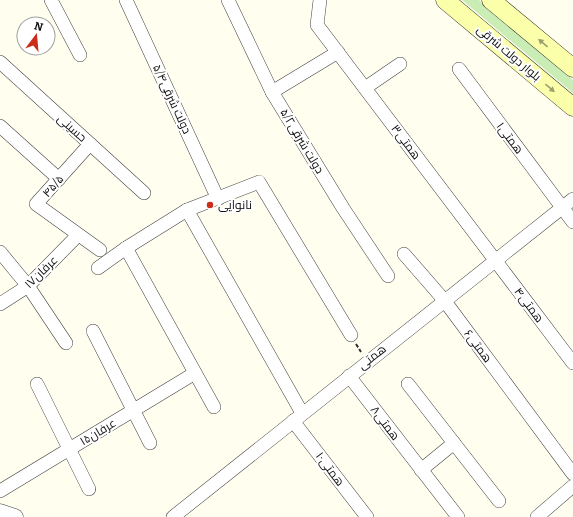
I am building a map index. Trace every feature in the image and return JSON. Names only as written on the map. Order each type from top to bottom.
[{"type":"main road","name":"بلوار دولت شرقی","points":[[445,0],[573,107]]},
{"type":"main road","points":[[491,0],[573,68]]},
{"type":"street","points":[[51,0],[80,55]]},
{"type":"street","name":"۵/۴دولت شرقی","points":[[126,0],[218,199]]},
{"type":"street","name":"۵/۲دولت شرقی","points":[[228,0],[272,92],[388,276]]},
{"type":"street","name":"۳همتی","points":[[320,0],[317,25],[496,260]]},
{"type":"street","points":[[272,92],[338,52]]},
{"type":"street","name":"حسینی","points":[[0,62],[144,194]]},
{"type":"street","points":[[365,88],[400,64]]},
{"type":"street","name":"۱همتی","points":[[458,69],[573,222]]},
{"type":"street","points":[[0,126],[59,179]]},
{"type":"street","name":"۴۵/۵","points":[[90,144],[36,204],[100,250]]},
{"type":"street","points":[[98,268],[126,248],[187,210],[259,182],[351,335]]},
{"type":"street","name":"همتی","points":[[172,517],[573,199]]},
{"type":"street","name":"۱۰همتی","points":[[187,210],[297,417],[367,517]]},
{"type":"street","name":"۱۷عرفان","points":[[0,304],[28,286],[78,234]]},
{"type":"street","points":[[126,248],[214,407]]},
{"type":"street","points":[[0,252],[28,286],[66,343]]},
{"type":"street","name":"۶همتی","points":[[404,254],[444,300],[573,474]]},
{"type":"street","name":"۴همتی","points":[[496,260],[573,363]]},
{"type":"street","points":[[93,331],[150,443]]},
{"type":"street","name":"۱۵عرفان","points":[[1,487],[70,449],[195,373]]},
{"type":"street","name":"همتی۸","points":[[349,376],[458,517]]},
{"type":"street","points":[[37,384],[89,489]]},
{"type":"street","points":[[408,384],[499,501]]},
{"type":"street","points":[[421,470],[454,443]]},
{"type":"street","points":[[536,517],[573,488]]},
{"type":"street","points":[[0,512],[15,517]]},
{"type":"path","points":[[351,335],[367,362]]},
{"type":"green space","points":[[462,0],[479,0],[573,80],[573,93]]},
{"type":"place","name":"نانوایی","points":[[210,205]]}]
